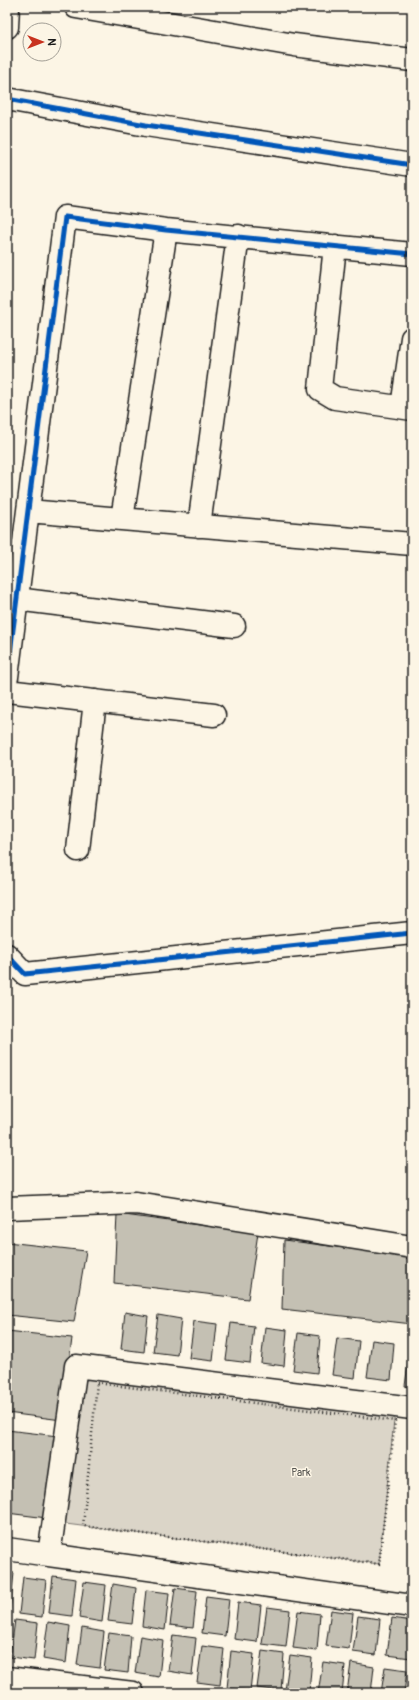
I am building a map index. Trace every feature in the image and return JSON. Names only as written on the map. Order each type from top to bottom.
[{"type":"street","points":[[7,27],[8,7]]},
{"type":"street","points":[[76,7],[294,46],[412,60]]},
{"type":"street","points":[[7,99],[146,125],[412,165]]},
{"type":"street","points":[[7,677],[65,217],[166,230],[412,254]]},
{"type":"street","points":[[122,519],[166,230]]},
{"type":"street","points":[[199,526],[238,236]]},
{"type":"street","points":[[335,246],[320,389],[334,398],[407,408],[412,338]]},
{"type":"street","points":[[28,511],[412,544]]},
{"type":"street","points":[[16,599],[234,626]]},
{"type":"street","points":[[7,691],[214,715]]},
{"type":"street","points":[[78,850],[95,701]]},
{"type":"street","points":[[7,955],[25,974],[412,933]]},
{"type":"street","points":[[7,1208],[136,1203],[412,1247]]},
{"type":"street","points":[[49,1555],[76,1366],[412,1408]]},
{"type":"street","points":[[7,1549],[412,1606]]},
{"type":"street","points":[[7,1678],[133,1693]]},
{"type":"path","points":[[97,1383],[395,1421],[379,1564],[83,1526],[97,1383]]},
{"type":"green space","name":"Park","points":[[76,1366],[396,1401],[379,1564],[50,1522]]},
{"type":"building","points":[[117,1214],[258,1233],[248,1299],[114,1283]]},
{"type":"building","points":[[284,1240],[412,1257],[412,1324],[282,1309]]},
{"type":"building","points":[[7,1242],[86,1251],[74,1322],[7,1315]]},
{"type":"building","points":[[125,1312],[148,1316],[144,1352],[121,1349]]},
{"type":"building","points":[[158,1315],[181,1319],[177,1355],[153,1352]]},
{"type":"building","points":[[194,1321],[217,1324],[213,1361],[189,1358]]},
{"type":"building","points":[[231,1323],[254,1326],[250,1363],[226,1360]]},
{"type":"building","points":[[265,1327],[287,1330],[284,1366],[261,1363]]},
{"type":"building","points":[[7,1331],[72,1338],[62,1420],[7,1413]]},
{"type":"building","points":[[298,1333],[320,1336],[317,1373],[293,1370]]},
{"type":"building","points":[[337,1338],[359,1341],[355,1378],[332,1375]]},
{"type":"building","points":[[372,1340],[394,1343],[391,1380],[367,1377]]},
{"type":"building","points":[[410,1349],[412,1350],[412,1387],[405,1386]]},
{"type":"building","points":[[7,1430],[58,1436],[47,1518],[7,1513]]},
{"type":"building","points":[[7,1572],[14,1573],[10,1610],[7,1609]]},
{"type":"building","points":[[53,1576],[76,1579],[72,1616],[49,1613]]},
{"type":"building","points":[[23,1577],[46,1580],[42,1617],[19,1614]]},
{"type":"building","points":[[84,1582],[106,1585],[102,1622],[79,1618]]},
{"type":"building","points":[[113,1584],[136,1588],[132,1624],[108,1621]]},
{"type":"building","points":[[175,1588],[197,1591],[193,1628],[170,1625]]},
{"type":"building","points":[[146,1590],[169,1593],[165,1630],[142,1626]]},
{"type":"building","points":[[206,1596],[229,1599],[225,1636],[202,1633]]},
{"type":"building","points":[[238,1602],[261,1605],[257,1642],[234,1639]]},
{"type":"building","points":[[267,1607],[290,1610],[286,1647],[262,1644]]},
{"type":"building","points":[[331,1610],[353,1613],[349,1649],[326,1646]]},
{"type":"building","points":[[298,1611],[320,1614],[317,1651],[293,1648]]},
{"type":"building","points":[[358,1616],[380,1619],[376,1655],[353,1652]]},
{"type":"building","points":[[392,1618],[412,1621],[411,1658],[387,1655]]},
{"type":"building","points":[[15,1620],[38,1623],[34,1660],[10,1657]]},
{"type":"building","points":[[48,1622],[70,1626],[66,1663],[43,1659]]},
{"type":"building","points":[[82,1628],[104,1632],[100,1668],[77,1665]]},
{"type":"building","points":[[109,1633],[131,1636],[128,1673],[104,1670]]},
{"type":"building","points":[[173,1635],[196,1638],[192,1675],[168,1671]]},
{"type":"building","points":[[140,1636],[163,1640],[159,1677],[135,1673]]},
{"type":"building","points":[[202,1646],[224,1649],[220,1685],[197,1682]]},
{"type":"building","points":[[231,1651],[254,1654],[250,1691],[227,1688]]},
{"type":"building","points":[[262,1651],[284,1654],[281,1691],[257,1688]]},
{"type":"building","points":[[290,1655],[312,1658],[309,1693],[285,1691]]},
{"type":"building","points":[[323,1662],[345,1665],[342,1693],[318,1693]]},
{"type":"building","points":[[351,1663],[374,1667],[371,1693],[347,1693]]},
{"type":"building","points":[[385,1667],[407,1670],[404,1693],[381,1693]]},
{"type":"cycle path","points":[[7,99],[146,125],[412,165]]},
{"type":"cycle path","points":[[7,677],[65,217],[166,230],[412,254]]},
{"type":"cycle path","points":[[7,955],[25,974],[412,933]]}]
